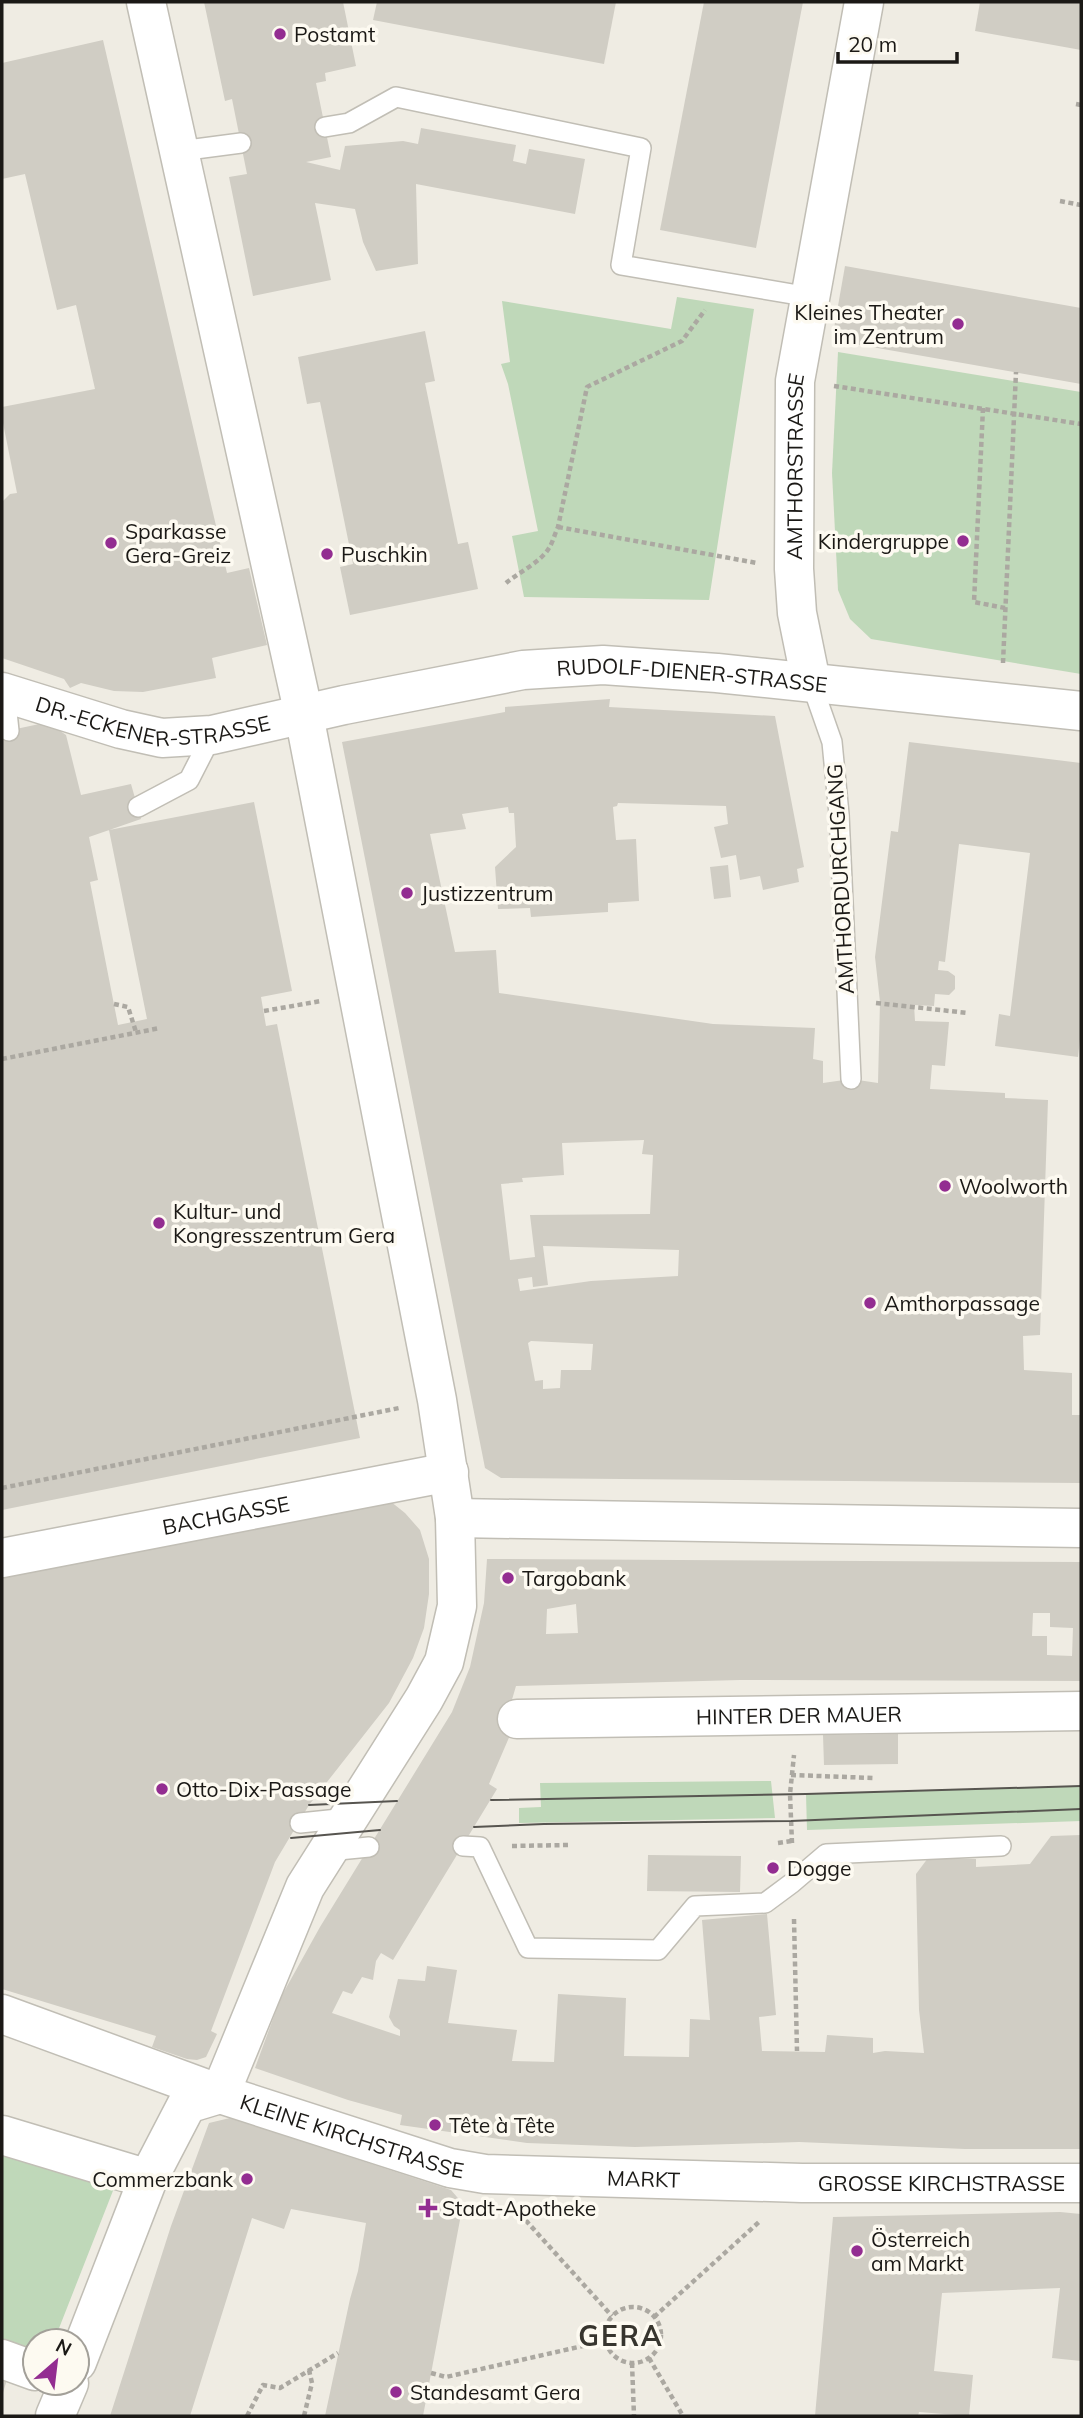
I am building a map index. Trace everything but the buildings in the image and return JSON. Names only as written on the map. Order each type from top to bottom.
[{"type":"street","points":[[91,2327],[148,2179],[187,2104],[220,2094],[305,1887],[328,1851],[358,1833],[444,1662],[457,1606],[455,1518],[437,1400],[304,715],[146,2]]},
{"type":"street","name":"AMTHORSTRASSE","points":[[811,682],[797,613],[794,569],[795,381],[864,2]]},
{"type":"street","name":"RUDOLF-DIENER-STRASSE","points":[[304,715],[523,670],[603,665],[811,682],[1081,711]]},
{"type":"street","name":"DR.-ECKENER-STRASSE","points":[[3,693],[121,729],[162,737],[212,735],[304,715]]},
{"type":"street","name":"BACHGASSE","points":[[2,1558],[449,1472]]},
{"type":"street","points":[[455,1518],[1081,1528]]},
{"type":"street","name":"HINTER DER MAUER","points":[[517,1719],[1081,1711]]},
{"type":"street","name":"KLEINE KIRCHSTRASSE","points":[[2,2014],[220,2094],[450,2168],[485,2174]]},
{"type":"street","points":[[2,2134],[148,2179]]},
{"type":"street","name":"MARKT","points":[[485,2174],[802,2183]]},
{"type":"street","name":"GROSSE KIRCHSTRASSE","points":[[802,2183],[1081,2183]]},
{"type":"street","points":[[2,2359],[21,2366]]},
{"type":"street","points":[[55,2416],[62,2397]]},
{"type":"lane","points":[[325,127],[349,123],[396,97],[641,148],[621,265],[810,297]]},
{"type":"lane","points":[[180,151],[241,143]]},
{"type":"lane","name":"AMTHORDURCHGANG","points":[[811,682],[832,742],[839,814],[851,1079]]},
{"type":"lane","points":[[3,693],[9,730]]},
{"type":"lane","points":[[138,807],[189,780],[212,735]]},
{"type":"lane","points":[[300,1823],[358,1833]]},
{"type":"lane","points":[[472,1846],[528,1948],[658,1950],[695,1906],[765,1903],[826,1854],[1001,1846]]},
{"type":"path","points":[[1060,201],[1081,205]]},
{"type":"path","points":[[506,583],[538,560],[549,548],[558,527],[587,387],[682,341],[707,308],[731,283]]},
{"type":"path","points":[[1001,703],[1016,372]]},
{"type":"path","points":[[795,381],[1081,424]]},
{"type":"path","points":[[983,408],[974,602],[1005,608]]},
{"type":"path","points":[[558,527],[794,569]]},
{"type":"path","points":[[848,1001],[968,1013]]},
{"type":"path","points":[[264,1011],[312,1003]]},
{"type":"path","points":[[114,1004],[128,1007],[136,1032]]},
{"type":"path","points":[[2,1059],[160,1028]]},
{"type":"path","points":[[2,1488],[437,1400]]},
{"type":"path","points":[[791,1775],[873,1778]]},
{"type":"path","points":[[778,1843],[792,1841]]},
{"type":"path","points":[[472,1846],[570,1845]]},
{"type":"path","points":[[485,2174],[612,2316]]},
{"type":"path","points":[[654,2317],[802,2183]]},
{"type":"path","points":[[629,2307],[647,2311],[654,2317],[659,2325],[659,2343],[649,2358],[632,2363],[615,2357],[605,2341],[607,2323],[612,2316],[629,2307]]},
{"type":"path","points":[[431,2373],[446,2377],[605,2341]]},
{"type":"path","points":[[247,2416],[263,2385],[280,2388],[338,2353]]},
{"type":"path","points":[[649,2358],[683,2416]]},
{"type":"path","points":[[632,2363],[634,2416]]},
{"type":"path","points":[[304,2416],[312,2383],[309,2370]]},
{"type":"green space","points":[[677,297],[754,309],[709,600],[524,597],[512,536],[538,531],[508,384],[501,364],[510,362],[502,301],[671,329]]},
{"type":"green space","points":[[838,352],[1081,392],[1081,674],[871,639],[850,619],[838,590],[832,473]]},
{"type":"green space","points":[[771,1781],[775,1818],[519,1823],[519,1808],[541,1807],[540,1783]]},
{"type":"green space","points":[[1081,1786],[1081,1821],[807,1830],[806,1794]]},
{"type":"green space","points":[[2,2139],[118,2178],[59,2327],[21,2327],[21,2349],[2,2342]]},
{"type":"tram line","points":[[491,1800],[1081,1786]]},
{"type":"tram line","points":[[309,1805],[397,1801]]},
{"type":"tram line","points":[[474,1827],[791,1821],[1081,1809]]},
{"type":"tram line","points":[[291,1838],[380,1830]]},
{"type":"place","name":"Postamt","points":[[280,34]]},
{"type":"place","name":"Kleines Theater im Zentrum","points":[[958,324]]},
{"type":"place","name":"Kindergruppe","points":[[963,541]]},
{"type":"place","name":"Sparkasse Gera-Greiz","points":[[111,543]]},
{"type":"place","name":"Puschkin","points":[[327,554]]},
{"type":"place","name":"Justizzentrum","points":[[407,893]]},
{"type":"place","name":"Woolworth","points":[[945,1186]]},
{"type":"place","name":"Kultur- und Kongresszentrum Gera","points":[[159,1223]]},
{"type":"place","name":"Amthorpassage","points":[[870,1303]]},
{"type":"place","name":"Targobank","points":[[508,1578]]},
{"type":"place","name":"Otto-Dix-Passage","points":[[162,1789]]},
{"type":"place","name":"Dogge","points":[[773,1868]]},
{"type":"place","name":"Tête à Tête","points":[[435,2125]]},
{"type":"place","name":"Commerzbank","points":[[247,2179]]},
{"type":"place","name":"Stadt-Apotheke","points":[[428,2208]]},
{"type":"place","name":"Österreich am Markt","points":[[857,2251]]},
{"type":"place","name":"Standesamt Gera","points":[[396,2392]]},
{"type":"district","name":"GERA","points":[[621,2335]]}]
